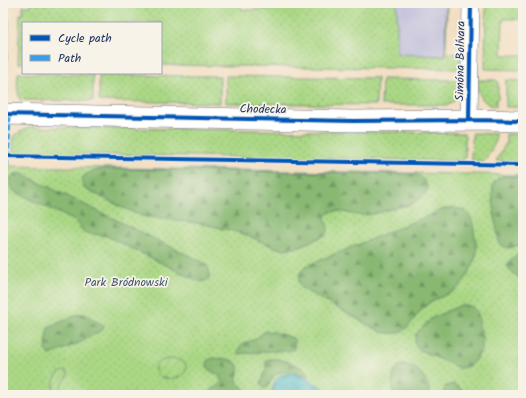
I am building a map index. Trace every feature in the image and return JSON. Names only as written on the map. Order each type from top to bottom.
[{"type":"street","name":"Simóna Bolívara","points":[[469,120],[471,3]]},
{"type":"street","name":"Chodecka","points":[[3,114],[353,121],[523,121]]},
{"type":"shaded area","points":[[397,3],[446,3],[445,56],[397,55]]},
{"type":"green space","points":[[31,3],[238,3],[243,10],[277,9],[277,3],[397,3],[397,54],[445,56],[447,3],[446,53],[461,54],[461,69],[162,65],[162,22],[22,22],[22,63],[18,63],[20,14],[23,14],[23,6],[30,6]]},
{"type":"green space","points":[[486,3],[523,3],[523,19],[503,19],[502,55],[523,55],[523,70],[485,69]]},
{"type":"green space","points":[[3,21],[9,21],[7,63],[3,62]]},
{"type":"green space","points":[[18,73],[93,75],[93,101],[20,100]]},
{"type":"green space","points":[[99,75],[220,76],[220,103],[99,101]]},
{"type":"green space","points":[[226,76],[377,78],[376,105],[226,103]]},
{"type":"green space","points":[[382,79],[461,80],[461,84],[460,92],[457,98],[448,105],[381,105]]},
{"type":"green space","points":[[477,80],[496,80],[498,82],[498,98],[496,100],[496,107],[491,106],[481,97]]},
{"type":"green space","points":[[506,80],[523,81],[523,107],[506,107]]},
{"type":"green space","points":[[29,127],[464,133],[465,157],[463,161],[13,153],[14,137]]},
{"type":"green space","points":[[473,133],[496,134],[495,143],[485,161],[472,161]]},
{"type":"green space","points":[[506,134],[523,134],[523,162],[496,161],[506,143]]},
{"type":"green space","name":"Park Bródnowski","points":[[3,166],[523,175],[523,395],[3,395]]},
{"type":"green space","points":[[104,169],[415,174],[420,176],[428,188],[418,200],[405,206],[368,215],[355,215],[340,211],[329,213],[325,217],[328,229],[326,235],[295,248],[283,249],[277,248],[241,233],[204,224],[142,216],[128,210],[85,189],[82,184],[82,180],[87,174]]},
{"type":"green space","points":[[18,173],[206,264],[210,274],[208,279],[206,281],[198,281],[107,236],[86,233],[75,221],[12,190],[10,179]]},
{"type":"green space","points":[[504,176],[523,177],[523,242],[511,248],[505,247],[499,242],[493,205],[494,182]]},
{"type":"green space","points":[[452,208],[464,211],[470,216],[476,248],[474,262],[468,275],[458,288],[429,303],[404,330],[398,333],[381,332],[301,288],[299,276],[306,266],[444,209]]},
{"type":"green space","points":[[523,249],[523,280],[511,271],[508,264]]},
{"type":"green space","points":[[461,305],[470,306],[477,313],[482,336],[482,349],[472,363],[463,368],[459,368],[418,349],[415,342],[416,334],[432,318]]},
{"type":"green space","points":[[79,314],[88,316],[104,325],[104,327],[102,330],[79,343],[49,355],[46,351],[48,328]]},
{"type":"green space","points":[[266,331],[293,338],[295,341],[294,349],[288,351],[238,354],[242,344],[255,339]]},
{"type":"green space","points":[[213,358],[235,362],[238,370],[237,381],[244,390],[244,395],[207,395],[221,382],[219,375],[211,371],[207,366],[208,360]]},
{"type":"green space","points":[[170,359],[179,360],[184,363],[186,370],[178,377],[171,379],[159,376],[155,372],[157,363]]},
{"type":"green space","points":[[274,359],[293,364],[310,374],[308,377],[290,371],[282,372],[273,376],[268,386],[265,388],[261,383],[266,370],[266,360]]},
{"type":"green space","points":[[401,365],[412,367],[421,374],[425,379],[430,395],[393,395],[394,374],[397,368]]},
{"type":"green space","points":[[60,372],[67,372],[68,375],[61,385],[63,395],[54,395],[53,387],[55,377]]},
{"type":"green space","points":[[453,384],[470,395],[444,395],[446,386]]},
{"type":"water","points":[[292,373],[303,376],[334,395],[272,395],[273,386],[277,379],[283,375]]},
{"type":"marked path","points":[[3,194],[8,164],[10,114]]},
{"type":"cycle path","points":[[469,120],[471,3]]},
{"type":"cycle path","points":[[3,114],[353,121],[523,121]]},
{"type":"cycle path","points":[[3,156],[523,165]]}]
